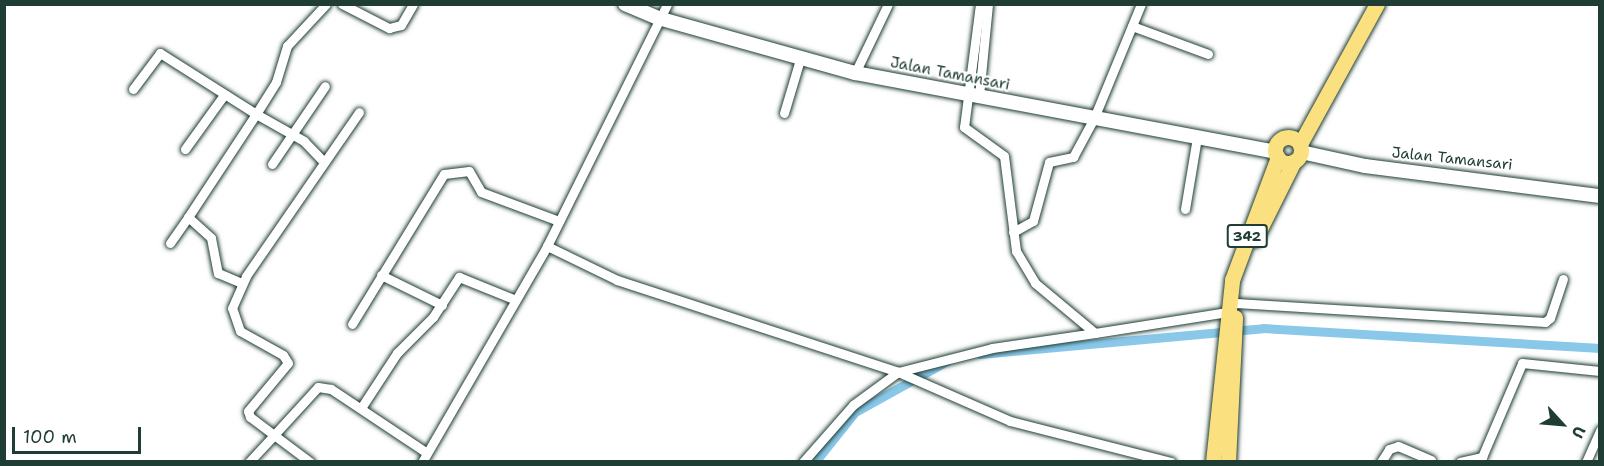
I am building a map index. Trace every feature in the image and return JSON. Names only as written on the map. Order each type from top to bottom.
[{"type":"main road","name":"Jalan Tamansari","points":[[625,4],[658,18],[801,56],[855,73],[1197,137],[1277,155]]},
{"type":"main road","name":"342","points":[[1231,311],[1244,265],[1297,149],[1368,4]]},
{"type":"main road","name":"342","points":[[1297,149],[1377,4]]},
{"type":"main road","points":[[1279,142],[1297,149],[1286,162],[1277,155],[1279,142]]},
{"type":"main road","name":"Jalan Tamansari","points":[[1297,149],[1365,166],[1599,196]]},
{"type":"main road","name":"342","points":[[1228,462],[1227,369],[1238,259],[1277,155]]},
{"type":"main road","name":"342","points":[[1213,462],[1227,369]]},
{"type":"street","points":[[170,243],[276,82],[279,63],[287,46],[326,4]]},
{"type":"street","points":[[342,4],[389,28],[401,25],[414,4]]},
{"type":"street","points":[[249,462],[318,387],[331,388],[361,408],[424,457],[547,246],[658,18],[667,4]]},
{"type":"street","points":[[855,73],[888,4]]},
{"type":"street","points":[[975,95],[980,4]]},
{"type":"street","points":[[988,4],[975,95],[964,127],[1004,156],[1016,251],[1035,284],[1095,333]]},
{"type":"street","points":[[1013,232],[1033,221],[1048,162],[1071,160],[1094,118],[1141,4]]},
{"type":"street","points":[[1132,26],[1208,54]]},
{"type":"street","points":[[133,89],[160,53],[224,95],[293,133],[324,162]]},
{"type":"street","points":[[784,113],[801,56]]},
{"type":"street","points":[[272,164],[325,86]]},
{"type":"street","points":[[185,149],[224,95]]},
{"type":"street","points":[[310,462],[250,417],[248,411],[288,363],[283,355],[240,331],[232,308],[242,283],[359,112]]},
{"type":"street","points":[[1185,209],[1197,137]]},
{"type":"street","points":[[352,324],[441,177],[451,172],[469,171],[481,192],[559,221]]},
{"type":"street","points":[[188,217],[211,238],[218,273],[242,283]]},
{"type":"street","points":[[547,246],[616,280],[902,373],[1010,421],[1171,462]]},
{"type":"street","points":[[381,275],[442,305]]},
{"type":"street","points":[[361,408],[397,353],[442,305],[461,276],[516,300]]},
{"type":"street","points":[[804,462],[853,405],[902,373],[992,348],[1231,311],[1545,322],[1550,318],[1563,279]]},
{"type":"street","points":[[1460,462],[1482,457],[1522,363],[1599,371]]},
{"type":"street","points":[[1586,462],[1599,429]]},
{"type":"street","points":[[1381,462],[1389,449],[1398,446],[1431,460]]},
{"type":"waterway","points":[[980,354],[1263,328],[1600,348]]},
{"type":"waterway","points":[[815,462],[855,412],[949,360]]}]
